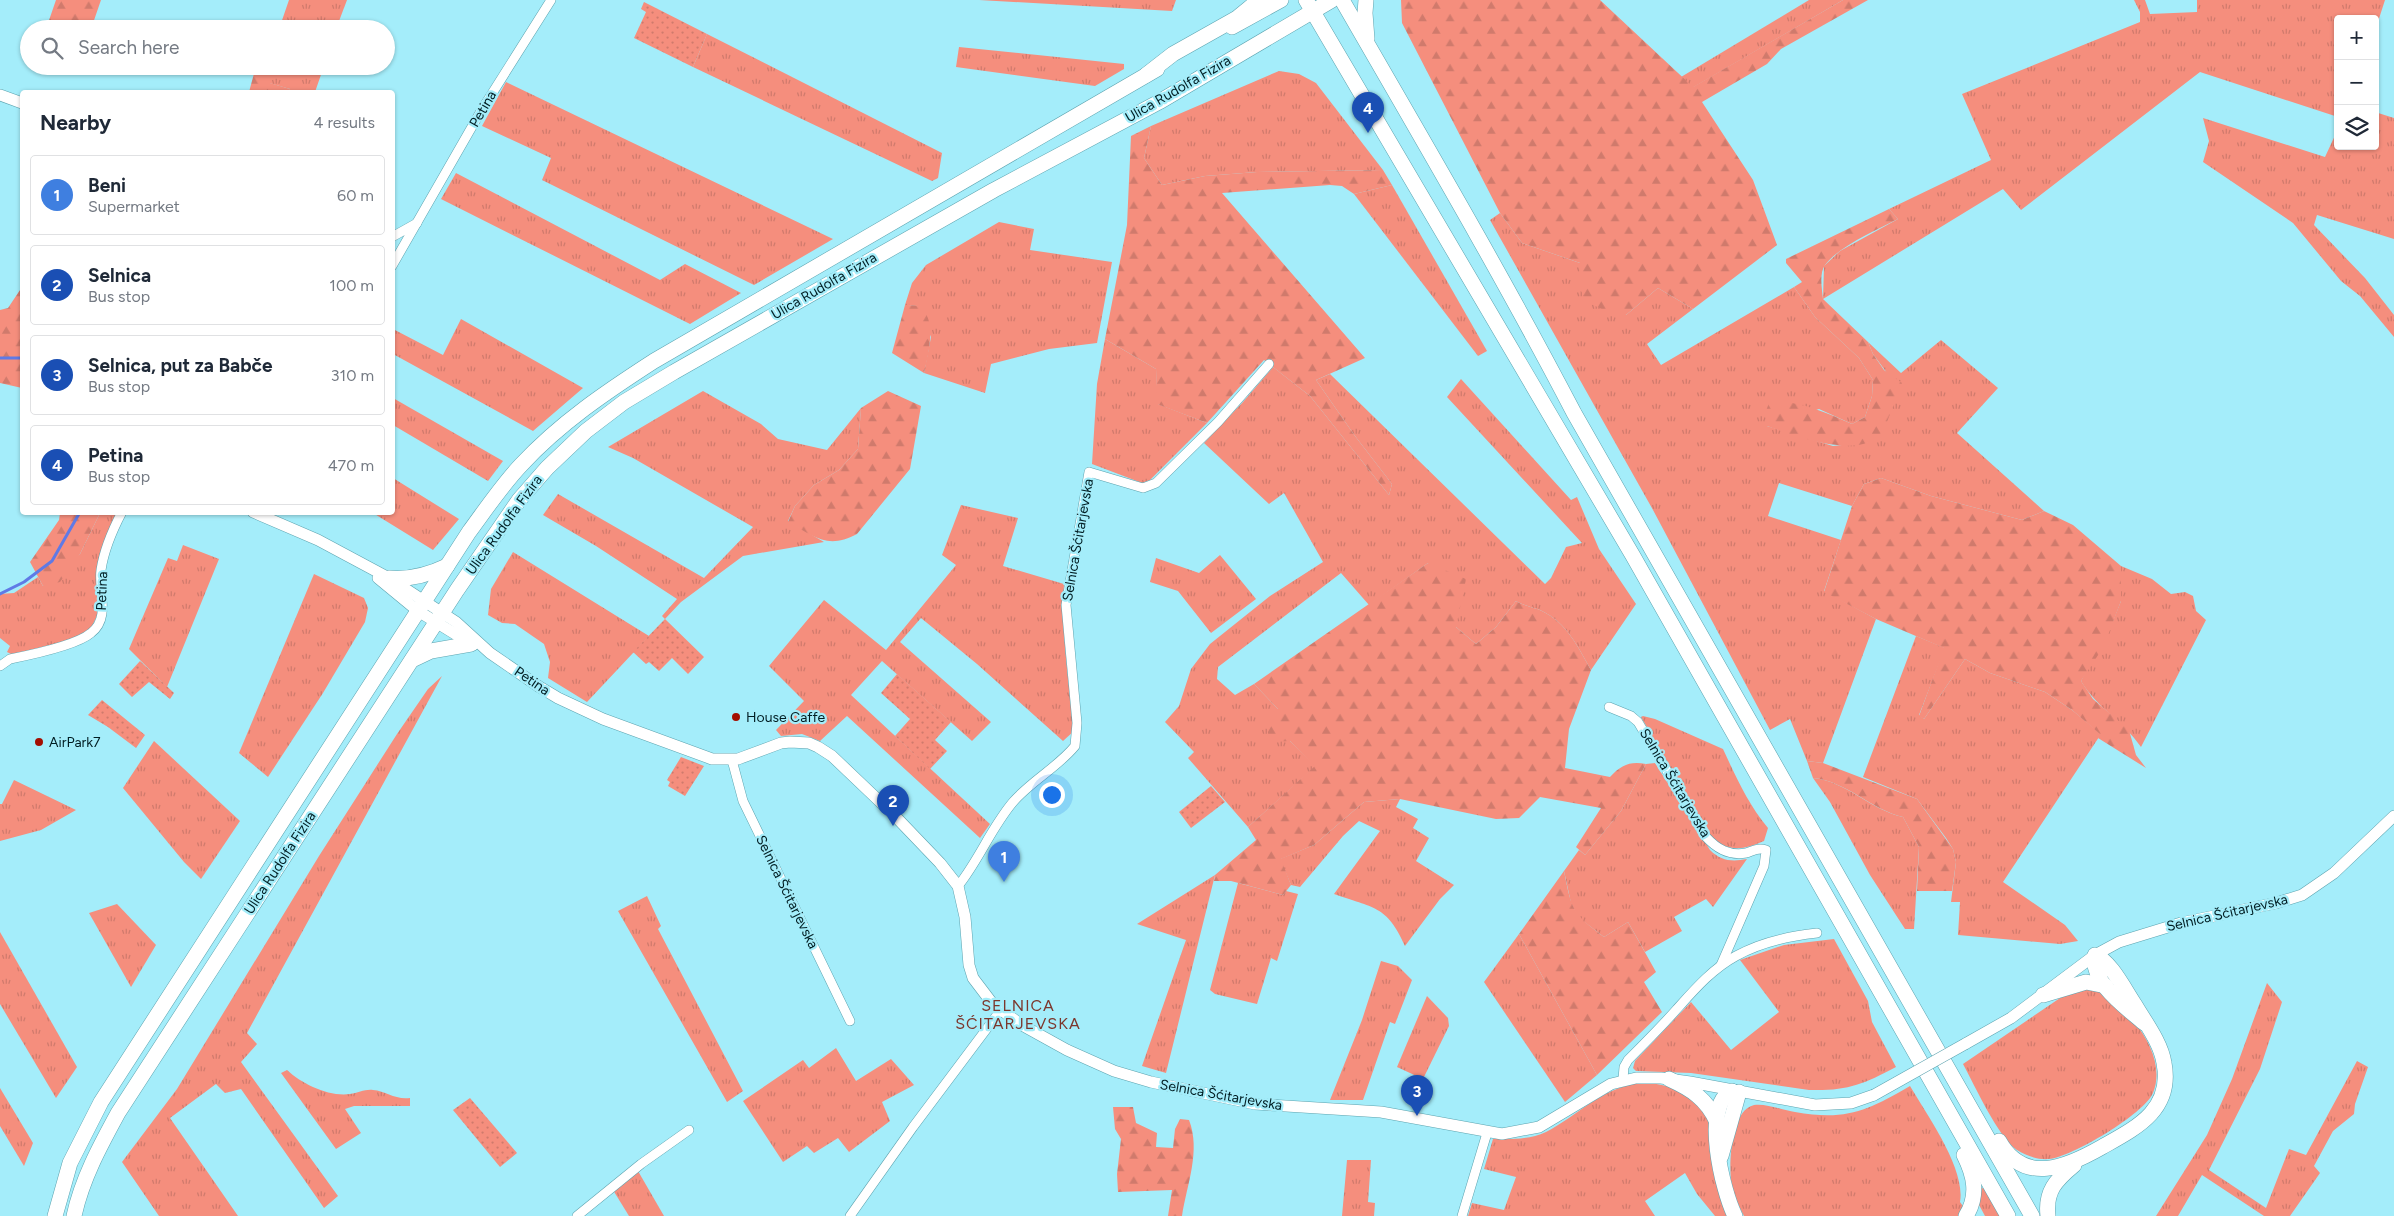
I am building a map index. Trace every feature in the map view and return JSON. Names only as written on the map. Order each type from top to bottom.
[{"type":"main road","points":[[1146,75],[1173,54],[1237,18],[1259,0]]},
{"type":"main road","name":"Ulica Rudolfa Fizira","points":[[54,1216],[70,1163],[101,1102],[447,566],[506,481],[557,430],[588,404],[654,360],[1146,75],[1281,0]]},
{"type":"main road","name":"Ulica Rudolfa Fizira","points":[[74,1216],[79,1196],[98,1151],[118,1113],[439,618],[514,508],[547,468],[586,430],[624,402],[994,190],[1159,102],[1310,6],[1332,0]]},
{"type":"main road","points":[[1342,0],[1426,142],[1510,292],[1574,413],[2032,1216]]},
{"type":"main road","points":[[1366,0],[1367,43]]},
{"type":"main road","points":[[1310,6],[1628,548],[2008,1216]]},
{"type":"main road","points":[[388,578],[408,579],[428,574],[447,566]]},
{"type":"main road","points":[[411,661],[431,651],[471,644]]},
{"type":"main road","points":[[1969,1106],[1984,1118],[2010,1155],[2031,1168],[2049,1169],[2084,1157],[2147,1120],[2160,1099],[2165,1078],[2164,1063],[2144,1023],[2105,962],[2095,955]]},
{"type":"main road","points":[[2095,955],[2096,971],[2106,986],[2144,1023]]},
{"type":"main road","points":[[2043,995],[2086,982],[2106,986]]},
{"type":"main road","points":[[1669,1079],[1689,1089],[1704,1100],[1716,1122]]},
{"type":"main road","points":[[1720,1159],[1736,1091],[1726,1093],[1720,1103],[1716,1122],[1720,1159],[1724,1188],[1735,1216]]},
{"type":"main road","points":[[1955,1122],[1961,1149],[1974,1180],[1974,1195],[1966,1216]]},
{"type":"main road","points":[[2048,1216],[2047,1203],[2052,1186],[2084,1157]]},
{"type":"street","name":"Petina","points":[[395,261],[481,111],[551,0]]},
{"type":"street","points":[[0,96],[20,102]]},
{"type":"street","name":"Petina","points":[[395,235],[419,221]]},
{"type":"street","name":"Selnica Šćitarjevska","points":[[958,886],[969,872],[991,832],[1013,802],[1076,746],[1078,723],[1066,605],[1089,472],[1144,488],[1156,483],[1218,422],[1269,364]]},
{"type":"street","name":"Petina","points":[[0,666],[10,659],[81,639],[92,632],[102,614],[100,583],[104,555],[109,538],[120,515]]},
{"type":"street","name":"Petina","points":[[261,515],[318,540],[388,578],[421,606]]},
{"type":"street","name":"Petina","points":[[363,566],[439,618],[471,644],[490,653],[558,698],[576,706]]},
{"type":"street","name":"Petina","points":[[439,618],[462,627],[490,653]]},
{"type":"street","name":"Selnica Šćitarjevska","points":[[576,706],[684,750],[712,759],[732,760],[781,743],[798,741],[818,747],[832,756],[895,816],[940,863],[958,886],[965,918],[968,954],[973,978],[1000,1011],[1088,1061],[1151,1082],[1254,1104],[1381,1112],[1487,1133],[1502,1134],[1539,1127],[1598,1090],[1623,1080],[1650,1077],[1815,1105],[1851,1103],[1874,1095],[2011,1018],[2095,955],[2135,936],[2302,895],[2334,873],[2394,816]]},
{"type":"street","name":"Selnica Šćitarjevska","points":[[1609,707],[1631,716],[1638,722],[1706,837],[1716,848],[1736,854],[1759,849],[1766,850],[1764,866],[1721,965]]},
{"type":"street","name":"Selnica Šćitarjevska","points":[[732,760],[742,801],[850,1021]]},
{"type":"street","name":"Selnica Šćitarjevska","points":[[1623,1080],[1624,1067],[1628,1060],[1698,986],[1721,965],[1736,955],[1760,945],[1790,936],[1817,933]]},
{"type":"street","points":[[850,1216],[913,1127],[1000,1011]]},
{"type":"street","points":[[577,1216],[641,1164],[689,1130]]},
{"type":"street","points":[[1462,1216],[1487,1133]]},
{"type":"green space","points":[[56,0],[101,0],[94,20],[49,20]]},
{"type":"green space","points":[[289,0],[347,0],[339,20],[282,20]]},
{"type":"green space","points":[[979,0],[1176,0],[1172,11]]},
{"type":"green space","points":[[1401,0],[1600,0],[1693,87],[1843,0],[1868,0],[1781,49],[1767,64],[1702,102],[1753,180],[1777,245],[1693,309],[1658,288],[1626,315],[1598,308],[1587,300],[1580,288],[1580,263],[1522,243],[1500,213],[1402,23]]},
{"type":"green space","points":[[1809,0],[1843,0],[1692,88],[1681,77]]},
{"type":"green space","points":[[2134,0],[2145,0],[2150,14],[2197,12],[2197,0],[2385,0],[2379,19],[2379,15],[2334,15],[2334,116],[2200,72],[2021,210],[2003,189],[1823,299],[1824,266],[1840,251],[1898,219],[1889,209],[1991,160],[1962,94],[2140,22],[2140,12]]},
{"type":"green space","points":[[644,2],[707,34],[693,67],[634,38],[646,12],[641,9]]},
{"type":"green space","points":[[707,34],[942,153],[938,178],[932,181],[693,67]]},
{"type":"green space","points":[[959,47],[1124,64],[1124,69],[1095,86],[956,67]]},
{"type":"green space","points":[[1279,71],[1299,74],[1316,83],[1383,170],[1257,172],[1205,176],[1162,185],[1144,158],[1151,126]]},
{"type":"green space","points":[[254,75],[271,75],[270,83],[290,89],[290,90],[250,90]]},
{"type":"green space","points":[[268,75],[321,75],[316,90],[290,90],[269,83]]},
{"type":"green space","points":[[506,82],[833,239],[754,285],[542,180],[551,158],[482,126]]},
{"type":"green space","points":[[2379,113],[2394,118],[2394,239],[2317,215],[2314,225],[2365,278],[2394,315],[2394,337],[2360,296],[2341,281],[2293,223],[2203,162],[2209,141],[2203,118],[2325,157],[2334,138],[2334,150],[2379,150]]},
{"type":"green space","points":[[1151,126],[1144,158],[1162,185],[1205,176],[1257,172],[1383,170],[1392,185],[1354,194],[1342,186],[1330,185],[1222,193],[1365,358],[1316,380],[1355,436],[1392,484],[1389,495],[1310,396],[1264,360],[1207,423],[1157,404],[1156,369],[1105,339],[1127,225],[1131,136]]},
{"type":"green space","points":[[456,173],[660,280],[685,264],[741,293],[690,324],[441,199]]},
{"type":"green space","points":[[1392,185],[1487,351],[1478,356],[1354,194]]},
{"type":"green space","points":[[1889,209],[1898,219],[1839,251],[1825,265],[1821,277],[1823,299],[1868,342],[1873,354],[1884,370],[1902,383],[1881,433],[1871,441],[1858,445],[1843,445],[1809,440],[1767,426],[1765,413],[1770,401],[1802,405],[1852,424],[1865,417],[1872,396],[1873,380],[1859,358],[1815,317],[1794,287],[1802,282],[1786,263],[1786,259]]},
{"type":"green space","points":[[1500,213],[1522,243],[1580,263],[1626,315],[1658,288],[1693,309],[1647,344],[1661,365],[1794,287],[1815,317],[1859,358],[1873,380],[1872,396],[1865,417],[1852,424],[1819,409],[1767,426],[1833,446],[1868,442],[1890,377],[1873,354],[1868,342],[1901,373],[1941,340],[1998,388],[1957,433],[2044,511],[2022,520],[1931,496],[1881,478],[1864,484],[1852,506],[1779,483],[1768,516],[1841,540],[1824,591],[1876,619],[1823,763],[1807,761],[1790,719],[1770,730],[1653,510],[1490,220]]},
{"type":"green space","points":[[999,222],[1034,229],[1030,250],[1112,262],[1097,343],[1049,349],[991,364],[985,393],[924,373],[931,337],[917,306],[905,305],[912,283],[926,265]]},
{"type":"green space","points":[[20,290],[20,388],[0,383],[0,310],[8,308]]},
{"type":"green space","points":[[905,305],[917,306],[924,311],[928,318],[930,337],[924,373],[892,353]]},
{"type":"green space","points":[[461,319],[583,388],[533,431],[395,355],[395,330],[443,355]]},
{"type":"green space","points":[[1105,339],[1156,369],[1158,404],[1207,423],[1150,480],[1142,483],[1092,464],[1097,384]]},
{"type":"green space","points":[[1273,367],[1310,396],[1389,495],[1392,484],[1355,436],[1316,380],[1330,374],[1545,584],[1551,578],[1566,547],[1582,543],[1447,397],[1461,379],[1571,500],[1577,497],[1599,549],[1636,604],[1591,670],[1571,636],[1558,622],[1542,611],[1516,601],[1496,627],[1476,644],[1456,627],[1428,563],[1369,605],[1341,573],[1218,667],[1217,679],[1235,695],[1254,684],[1278,709],[1290,741],[1316,766],[1248,827],[1188,758],[1194,752],[1165,722],[1179,706],[1191,669],[1210,644],[1270,596],[1323,562],[1284,493],[1269,504],[1204,443]]},
{"type":"green space","points":[[703,391],[761,424],[778,439],[827,450],[861,408],[858,449],[839,470],[814,485],[795,506],[788,521],[824,542],[743,556],[681,602],[665,619],[662,616],[677,599],[596,546],[543,515],[558,494],[704,578],[753,527],[633,458],[608,447]]},
{"type":"green space","points":[[888,391],[921,406],[910,469],[857,534],[846,539],[829,541],[821,539],[788,522],[795,506],[814,485],[839,470],[858,449],[861,408]]},
{"type":"green space","points":[[395,399],[503,461],[488,481],[395,426]]},
{"type":"green space","points":[[1881,478],[1931,496],[2022,520],[2044,511],[2073,525],[2121,566],[2121,601],[2104,646],[2081,681],[2093,699],[2129,730],[2136,755],[2146,768],[2098,738],[2100,734],[2072,710],[2045,692],[1990,673],[1965,659],[1924,719],[1919,716],[1944,648],[1876,619],[1824,592],[1852,506],[1864,484]]},
{"type":"green space","points":[[395,479],[459,519],[433,550],[376,515],[395,515]]},
{"type":"green space","points":[[961,505],[1018,518],[1003,566],[1064,584],[1065,639],[1074,731],[1063,741],[977,664],[921,618],[900,642],[991,722],[972,741],[882,661],[851,695],[990,824],[980,838],[847,716],[820,741],[802,734],[781,736],[776,730],[804,701],[769,666],[824,600],[886,650],[956,565],[942,555]]},
{"type":"green space","points":[[60,515],[99,515],[80,554],[60,582],[43,586],[30,562],[59,520]]},
{"type":"green space","points":[[99,515],[118,515],[108,533],[97,616],[90,630],[66,641],[11,654],[7,652],[10,646],[0,638],[0,594],[14,593],[38,577],[43,586],[80,554]]},
{"type":"green space","points":[[183,545],[219,559],[167,687],[129,649],[168,558],[177,561]]},
{"type":"green space","points":[[513,552],[649,636],[587,702],[548,678],[550,662],[544,644],[515,624],[502,623],[488,615],[491,589]]},
{"type":"green space","points":[[1220,555],[1256,599],[1211,633],[1178,591],[1150,582],[1156,558],[1199,573]]},
{"type":"green space","points":[[1428,563],[1466,579],[1456,627],[1476,644],[1496,627],[1516,601],[1551,616],[1571,636],[1591,670],[1569,729],[1565,768],[1610,777],[1618,769],[1626,765],[1635,763],[1646,764],[1621,811],[1585,855],[1576,847],[1601,808],[1540,797],[1519,818],[1496,819],[1400,799],[1364,802],[1314,845],[1281,859],[1291,885],[1283,895],[1231,881],[1214,881],[1215,875],[1256,840],[1248,827],[1315,766],[1290,741],[1271,742],[1263,717],[1278,709],[1254,684]]},
{"type":"green space","points":[[2121,566],[2152,579],[2171,594],[2185,592],[2193,596],[2196,611],[2206,620],[2141,747],[2127,730],[2094,699],[2081,681],[2113,621],[2121,601]]},
{"type":"green space","points":[[314,574],[364,598],[368,608],[365,622],[323,693],[268,777],[239,753]]},
{"type":"green space","points":[[665,619],[704,657],[688,674],[672,658],[659,671],[649,662],[646,664],[633,652]]},
{"type":"green space","points":[[1916,636],[1945,648],[1919,715],[1924,719],[1965,659],[1990,673],[2045,692],[2072,710],[2101,734],[2003,882],[2065,925],[2078,941],[2060,944],[1958,935],[1960,902],[1951,902],[1956,862],[1953,849],[1917,799],[1863,777]]},
{"type":"green space","points":[[140,661],[174,693],[170,699],[149,682],[132,697],[119,684]]},
{"type":"green space","points":[[897,674],[951,722],[935,740],[947,751],[930,769],[895,736],[910,719],[881,693]]},
{"type":"green space","points":[[442,676],[247,1033],[257,1044],[241,1062],[338,1196],[324,1208],[241,1089],[225,1093],[216,1084],[170,1118],[238,1216],[159,1216],[122,1162],[177,1089],[319,856],[397,734],[428,689]]},
{"type":"green space","points":[[102,700],[145,735],[136,748],[88,715]]},
{"type":"green space","points":[[1641,717],[1655,719],[1723,749],[1748,800],[1768,828],[1764,841],[1751,846],[1733,848],[1714,841]]},
{"type":"green space","points":[[154,741],[240,821],[201,879],[184,862],[123,788]]},
{"type":"green space","points":[[681,757],[704,766],[685,796],[668,786],[670,782],[667,780]]},
{"type":"green space","points":[[1807,761],[1823,763],[1917,799],[1953,849],[1956,862],[1952,891],[1917,891],[1919,847],[1903,817],[1880,808],[1837,784],[1813,778]]},
{"type":"green space","points":[[1655,763],[1710,850],[1727,860],[1747,859],[1713,907],[1706,899],[1674,917],[1682,931],[1645,952],[1628,922],[1604,937],[1578,917],[1571,903],[1564,871],[1579,850],[1585,855],[1621,811],[1646,764]]},
{"type":"green space","points":[[1813,778],[1836,784],[1880,808],[1903,817],[1919,847],[1914,929],[1905,929],[1870,875],[1830,802]]},
{"type":"green space","points":[[14,780],[76,810],[41,830],[0,841],[0,804],[2,804]]},
{"type":"green space","points":[[1211,786],[1225,802],[1191,828],[1179,812]]},
{"type":"green space","points":[[1400,799],[1396,807],[1418,819],[1413,828],[1429,838],[1416,861],[1454,885],[1440,899],[1405,946],[1392,923],[1385,915],[1369,906],[1334,894],[1380,831],[1359,821],[1343,836],[1300,887],[1291,885],[1280,859],[1314,845],[1364,802]]},
{"type":"green space","points":[[1564,871],[1571,902],[1585,922],[1604,937],[1628,922],[1656,972],[1644,982],[1662,1012],[1597,1075],[1519,934]]},
{"type":"green space","points":[[1215,875],[1166,1073],[1142,1066],[1186,940],[1137,924]]},
{"type":"green space","points":[[1238,883],[1283,895],[1286,891],[1298,894],[1277,961],[1271,958],[1257,1004],[1215,994],[1210,990]]},
{"type":"green space","points":[[647,896],[661,926],[658,929],[743,1091],[727,1102],[618,911]]},
{"type":"green space","points":[[117,904],[156,945],[131,987],[89,913]]},
{"type":"green space","points":[[0,932],[77,1067],[56,1098],[0,1004]]},
{"type":"green space","points":[[1519,934],[1597,1075],[1565,1102],[1484,982]]},
{"type":"green space","points":[[1834,939],[1868,1001],[1872,1022],[1896,1067],[1854,1086],[1822,1090],[1809,1090],[1691,1073],[1636,1071],[1633,1068],[1635,1061],[1691,1002],[1731,1050],[1779,1012],[1740,960],[1784,945]]},
{"type":"green space","points":[[1381,961],[1398,966],[1412,980],[1395,1024],[1390,1022],[1363,1100],[1330,1100],[1362,1020]]},
{"type":"green space","points":[[2267,983],[2282,1002],[2260,1069],[2209,1170],[2266,1208],[2289,1149],[2306,1155],[2357,1061],[2368,1067],[2355,1104],[2354,1114],[2333,1131],[2314,1166],[2320,1173],[2290,1216],[2264,1216],[2202,1175],[2178,1216],[2156,1216],[2207,1135],[2232,1079]]},
{"type":"green space","points":[[2092,987],[2115,1003],[2135,1023],[2146,1038],[2156,1065],[2156,1084],[2153,1093],[2147,1102],[2136,1112],[2090,1143],[2074,1151],[2049,1159],[2028,1156],[2017,1150],[2002,1134],[1963,1064],[2063,996]]},
{"type":"green space","points":[[1427,996],[1448,1018],[1449,1026],[1423,1079],[1397,1067]]},
{"type":"green space","points":[[836,1048],[856,1081],[891,1059],[914,1085],[882,1102],[890,1121],[849,1152],[838,1138],[814,1153],[807,1146],[783,1162],[743,1101],[803,1060],[809,1068]]},
{"type":"green space","points":[[287,1070],[308,1085],[325,1091],[353,1094],[373,1090],[400,1098],[410,1098],[410,1106],[354,1106],[345,1109],[361,1133],[336,1149],[281,1073]]},
{"type":"green space","points":[[1637,1083],[1662,1085],[1679,1091],[1695,1103],[1712,1120],[1715,1178],[1728,1216],[1715,1216],[1697,1194],[1685,1173],[1645,1201],[1655,1216],[1468,1216],[1472,1203],[1504,1210],[1516,1177],[1484,1169],[1493,1139],[1540,1135],[1612,1091]]},
{"type":"green space","points":[[1910,1086],[1951,1158],[1957,1174],[1960,1202],[1965,1209],[1960,1216],[1744,1216],[1733,1190],[1731,1180],[1731,1150],[1736,1126],[1740,1116],[1746,1109],[1758,1105],[1813,1114],[1842,1114],[1868,1108]]},
{"type":"green space","points":[[0,1088],[33,1143],[24,1166],[0,1126]]},
{"type":"green space","points":[[470,1098],[517,1153],[500,1167],[453,1110]]},
{"type":"green space","points":[[1113,1107],[1133,1107],[1136,1123],[1157,1133],[1156,1147],[1173,1148],[1175,1129],[1180,1119],[1189,1120],[1194,1144],[1192,1168],[1182,1216],[1168,1216],[1172,1190],[1118,1192],[1117,1174],[1121,1139],[1115,1129]]},
{"type":"green space","points":[[1347,1160],[1371,1160],[1368,1202],[1375,1203],[1374,1216],[1342,1216]]},
{"type":"green space","points":[[638,1171],[664,1216],[629,1216],[613,1190]]},
{"type":"green space","points":[[1979,1187],[1985,1189],[2000,1216],[1985,1216],[1978,1203]]},
{"type":"waterway","points":[[0,358],[20,358]]},
{"type":"waterway","points":[[0,594],[24,582],[52,561],[78,515]]},
{"type":"place","name":"Petina","points":[[1368,133]]},
{"type":"place","name":"House Caffe","points":[[736,717]]},
{"type":"place","name":"AirPark7","points":[[39,742]]},
{"type":"place","name":"Selnica","points":[[893,826]]},
{"type":"place","name":"Beni","points":[[1004,882]]},
{"type":"place","name":"Selnica, put za Babče","points":[[1417,1116]]},
{"type":"district","name":"SELNICA ŠĆITARJEVSKA","points":[[1018,1014]]}]
